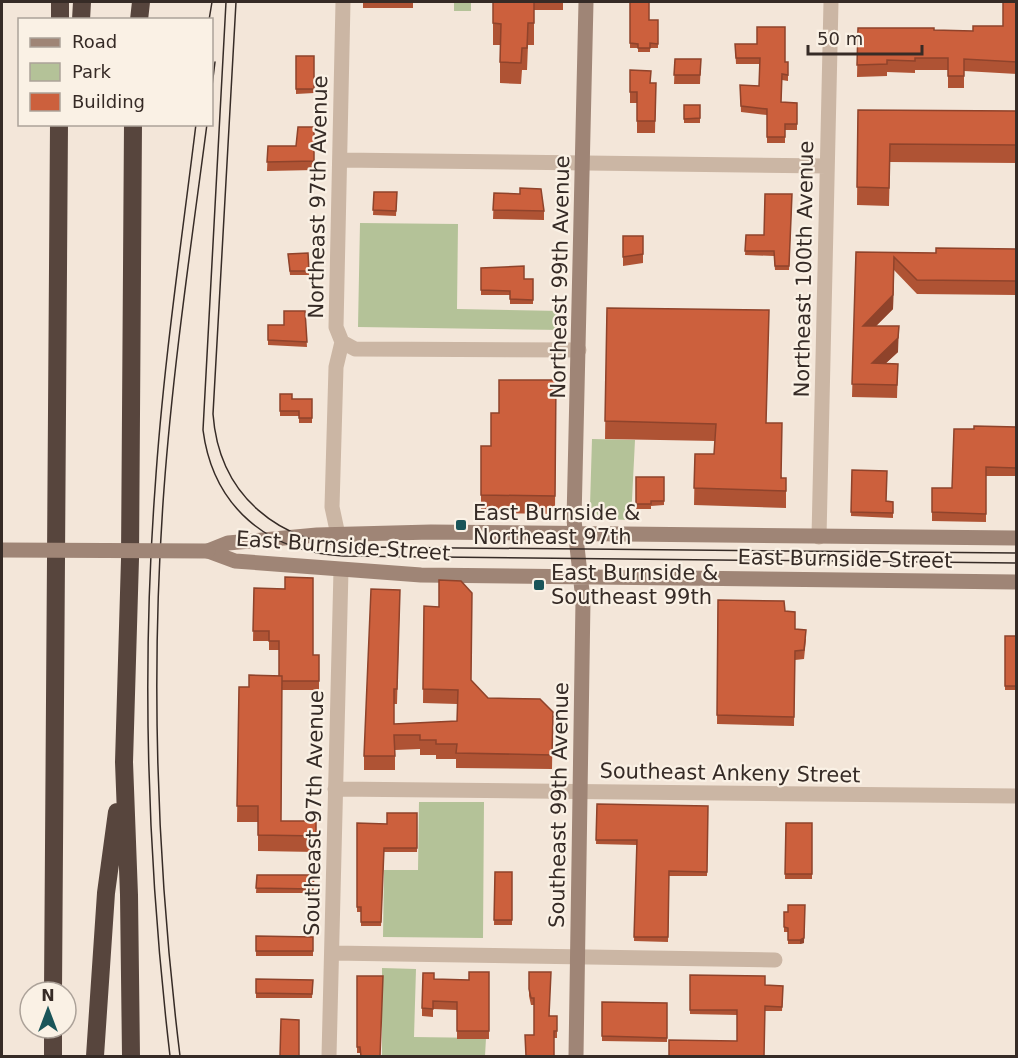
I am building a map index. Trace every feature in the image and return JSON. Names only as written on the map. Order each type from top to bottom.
[{"type":"highway","points":[[60,2],[60,18]]},
{"type":"highway","points":[[81,18],[82,2]]},
{"type":"highway","points":[[139,18],[141,2]]},
{"type":"highway","points":[[53,980],[58,126]]},
{"type":"highway","points":[[58,151],[64,126]]},
{"type":"highway","points":[[130,1056],[129,895],[124,762],[130,559],[133,126]]},
{"type":"highway","points":[[95,1056],[106,893],[124,762]]},
{"type":"highway","points":[[53,1040],[53,1056]]},
{"type":"street","name":"Northeast 97th Avenue","points":[[338,535],[332,507],[336,367],[342,342],[336,327],[343,2]]},
{"type":"street","name":"Northeast 99th Avenue","points":[[578,554],[576,533],[586,2]]},
{"type":"street","name":"Northeast 100th Avenue","points":[[819,537],[831,2]]},
{"type":"street","points":[[340,160],[827,166]]},
{"type":"street","points":[[342,342],[355,349],[579,350]]},
{"type":"street","name":"East Burnside Street","points":[[208,551],[228,543],[338,535],[431,532],[1017,538]]},
{"type":"street","name":"East Burnside Street","points":[[2,550],[208,551],[235,561],[421,575],[1017,582]]},
{"type":"street","name":"Southeast 99th Avenue","points":[[576,1056],[583,600],[578,554]]},
{"type":"street","name":"Southeast 97th Avenue","points":[[329,1056],[341,570]]},
{"type":"street","name":"Southeast Ankeny Street","points":[[336,789],[1017,796]]},
{"type":"street","points":[[332,953],[775,960]]},
{"type":"green space","points":[[454,2],[471,2],[471,11],[454,11]]},
{"type":"green space","points":[[360,223],[458,224],[457,309],[561,311],[561,330],[358,327]]},
{"type":"green space","points":[[592,439],[635,440],[631,520],[601,519],[590,506]]},
{"type":"green space","points":[[419,802],[484,802],[483,938],[383,937],[384,870],[418,870]]},
{"type":"green space","points":[[382,968],[416,969],[414,1037],[486,1038],[485,1056],[382,1056]]},
{"type":"building","points":[[493,2],[534,2],[534,23],[528,23],[527,48],[522,48],[521,63],[500,62],[501,24],[493,23]]},
{"type":"building","points":[[630,2],[649,2],[649,20],[658,20],[658,44],[650,43],[650,48],[638,48],[638,44],[630,43]]},
{"type":"building","points":[[1003,2],[1017,2],[1017,62],[964,59],[964,76],[948,76],[948,58],[915,58],[915,61],[887,60],[887,64],[857,65],[858,28],[934,28],[934,30],[973,31],[973,26],[1003,26]]},
{"type":"building","points":[[757,27],[785,27],[785,62],[788,62],[788,75],[782,74],[781,102],[797,103],[797,124],[785,124],[785,137],[767,137],[767,109],[741,106],[740,85],[759,86],[760,58],[736,58],[735,44],[757,44]]},
{"type":"building","points":[[296,56],[314,56],[314,89],[296,89]]},
{"type":"building","points":[[675,59],[701,59],[700,75],[674,75]]},
{"type":"building","points":[[630,70],[651,71],[650,83],[656,83],[655,121],[637,121],[637,92],[630,92]]},
{"type":"building","points":[[684,105],[700,105],[700,118],[684,119]]},
{"type":"building","points":[[858,110],[1017,111],[1017,145],[890,144],[889,188],[857,187]]},
{"type":"building","points":[[298,127],[314,127],[314,161],[267,162],[268,146],[296,146]]},
{"type":"building","points":[[520,188],[541,189],[544,211],[493,210],[494,193],[520,194]]},
{"type":"building","points":[[374,192],[397,192],[396,211],[373,210]]},
{"type":"building","points":[[765,194],[792,194],[789,266],[775,266],[774,251],[745,251],[746,235],[764,235]]},
{"type":"building","points":[[623,236],[643,236],[643,254],[623,257]]},
{"type":"building","points":[[936,248],[1016,249],[1016,281],[917,280],[894,257],[893,295],[863,326],[899,326],[898,338],[872,363],[898,364],[897,385],[852,384],[856,252],[936,253]]},
{"type":"building","points":[[308,253],[309,271],[290,271],[288,254]]},
{"type":"building","points":[[524,266],[524,279],[533,279],[533,300],[510,299],[510,291],[481,290],[481,268]]},
{"type":"building","points":[[607,308],[769,310],[766,423],[782,423],[781,478],[786,478],[786,491],[694,488],[695,454],[714,454],[716,424],[605,421]]},
{"type":"building","points":[[284,311],[305,311],[307,342],[268,340],[268,325],[284,325]]},
{"type":"building","points":[[499,380],[556,380],[555,496],[481,495],[481,446],[491,446],[491,413],[499,413]]},
{"type":"building","points":[[280,394],[292,394],[292,399],[312,399],[312,418],[299,418],[299,411],[280,411]]},
{"type":"building","points":[[974,426],[1017,427],[1017,468],[986,467],[986,514],[932,512],[932,488],[952,488],[954,429],[974,429]]},
{"type":"building","points":[[852,470],[887,471],[886,501],[893,502],[893,513],[851,512]]},
{"type":"building","points":[[636,477],[664,477],[664,501],[636,504]]},
{"type":"building","points":[[285,577],[313,578],[313,655],[319,655],[319,681],[282,681],[282,676],[279,676],[279,641],[269,641],[269,631],[253,631],[254,588],[285,589]]},
{"type":"building","points":[[439,580],[461,581],[472,593],[471,680],[488,698],[540,699],[553,712],[552,755],[456,753],[457,744],[436,744],[436,740],[420,740],[420,735],[394,735],[395,756],[364,756],[371,589],[400,590],[394,724],[457,721],[458,690],[423,689],[424,606],[439,607]]},
{"type":"building","points":[[718,600],[784,601],[785,611],[795,612],[795,629],[806,630],[804,650],[795,651],[794,717],[717,715]]},
{"type":"building","points":[[1005,636],[1017,636],[1017,686],[1005,686]]},
{"type":"building","points":[[249,675],[282,676],[281,821],[316,821],[316,836],[258,835],[258,806],[237,806],[239,687],[249,687]]},
{"type":"building","points":[[597,804],[708,806],[707,872],[669,871],[668,937],[634,937],[637,840],[596,840]]},
{"type":"building","points":[[387,813],[417,813],[417,848],[384,848],[381,922],[361,922],[361,907],[357,907],[357,823],[387,824]]},
{"type":"building","points":[[786,823],[812,823],[812,874],[785,874]]},
{"type":"building","points":[[495,872],[512,872],[512,920],[494,920]]},
{"type":"building","points":[[257,875],[314,875],[313,889],[256,888]]},
{"type":"building","points":[[788,905],[805,905],[804,938],[800,940],[788,940],[788,928],[784,927],[784,912],[788,912]]},
{"type":"building","points":[[256,936],[313,937],[313,951],[256,951]]},
{"type":"building","points":[[469,972],[489,972],[489,1031],[457,1031],[457,1002],[433,1001],[433,1009],[422,1008],[423,973],[434,973],[434,979],[469,980]]},
{"type":"building","points":[[529,972],[551,972],[549,1016],[557,1016],[557,1031],[554,1031],[554,1056],[526,1056],[525,1035],[534,1035],[534,998],[531,998],[529,989]]},
{"type":"building","points":[[690,975],[765,976],[765,985],[783,986],[782,1007],[765,1006],[764,1056],[669,1056],[669,1040],[737,1041],[737,1010],[690,1010]]},
{"type":"building","points":[[357,976],[383,976],[380,1056],[361,1056],[360,1047],[357,1047]]},
{"type":"building","points":[[256,979],[313,980],[312,994],[256,993]]},
{"type":"building","points":[[602,1002],[667,1003],[667,1038],[602,1036]]},
{"type":"building","points":[[281,1019],[299,1020],[299,1056],[280,1056]]},
{"type":"tram line","points":[[209,18],[212,2]]},
{"type":"tram line","points":[[226,2],[203,430],[209,457],[219,482],[232,503],[268,535],[316,553],[343,556],[1016,563]]},
{"type":"tram line","points":[[236,2],[213,414],[218,443],[227,469],[241,491],[258,510],[279,525],[303,536],[330,544],[359,547],[1016,553]]},
{"type":"tram line","points":[[213,78],[215,62]]},
{"type":"tram line","points":[[170,1056],[156,915],[152,844],[148,631],[155,489],[163,398],[196,126]]},
{"type":"tram line","points":[[180,1056],[161,844],[157,631],[164,489],[172,398],[207,126]]},
{"type":"place","name":"East Burnside & Northeast 97th","points":[[461,525]]},
{"type":"place","name":"East Burnside & Southeast 99th","points":[[539,585]]}]
